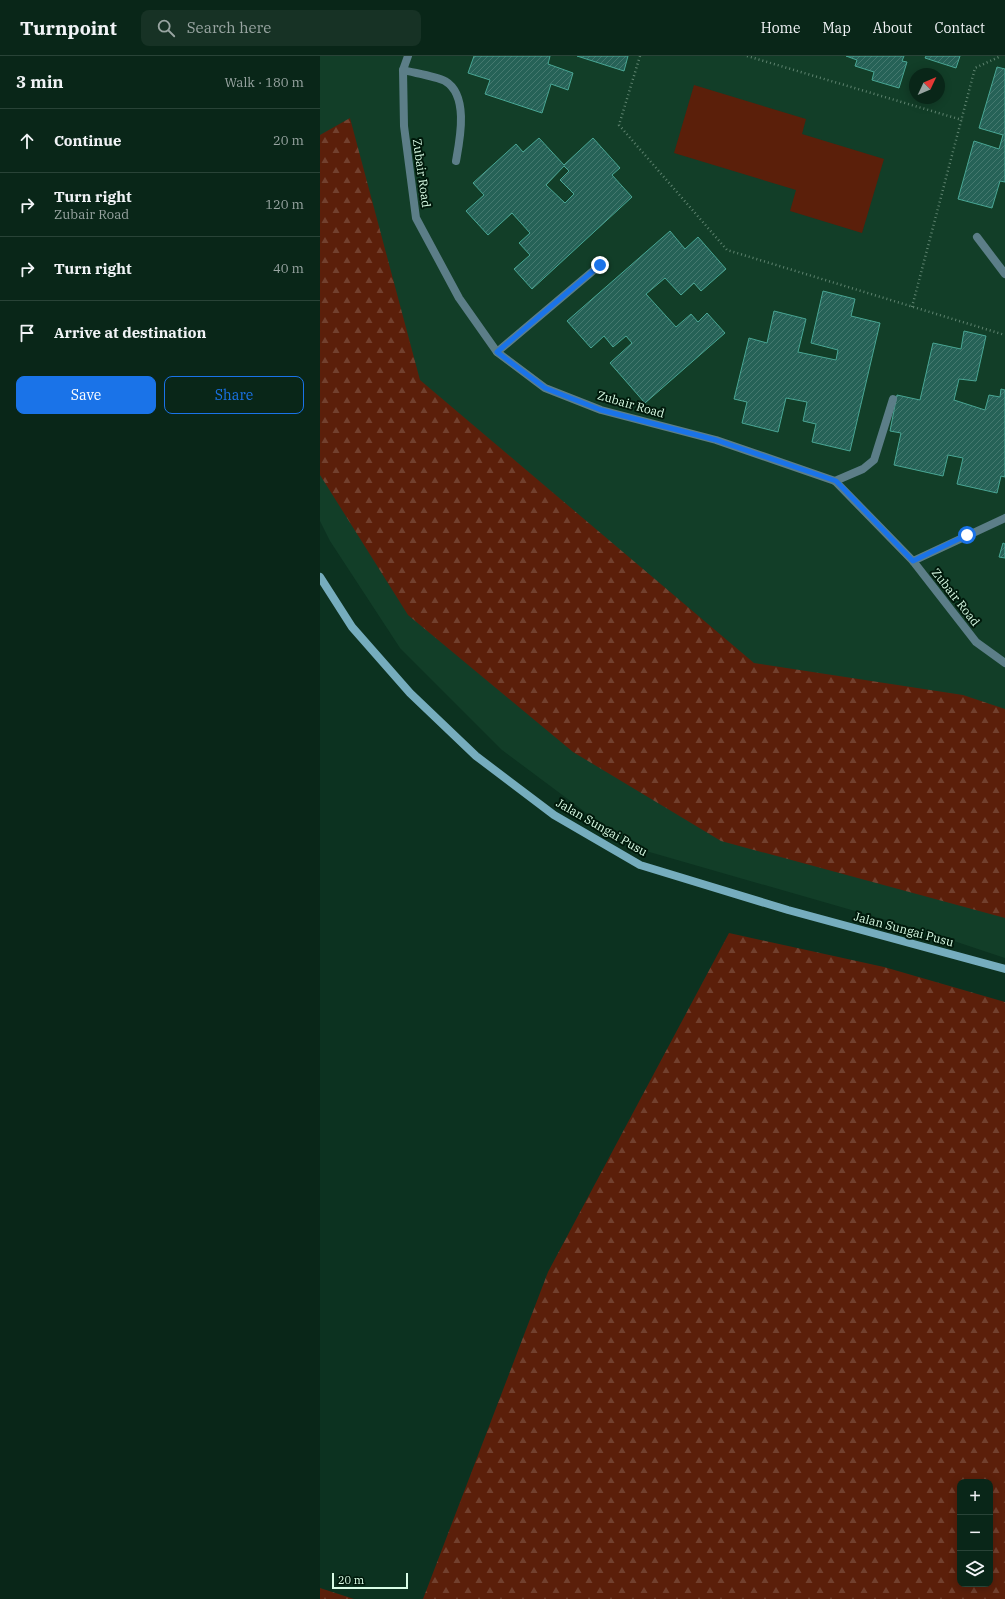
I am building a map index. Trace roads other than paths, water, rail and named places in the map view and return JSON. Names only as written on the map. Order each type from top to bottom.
[{"type":"main road","name":"Jalan Sungai Pusu","points":[[320,577],[357,633],[410,693],[476,756],[554,815],[640,865],[788,910],[1005,969]]},
{"type":"street","name":"Zubair Road","points":[[408,56],[403,70],[404,126],[416,218],[459,298],[497,352],[545,388],[601,410],[716,440],[836,481],[913,561],[976,642],[1005,663]]},
{"type":"street","points":[[403,70],[445,81],[455,90],[460,107],[461,133],[456,161]]},
{"type":"street","points":[[977,237],[1005,274]]},
{"type":"street","points":[[497,352],[600,265]]},
{"type":"street","points":[[836,481],[863,469],[874,460],[893,398]]},
{"type":"street","points":[[913,561],[1005,518]]}]
